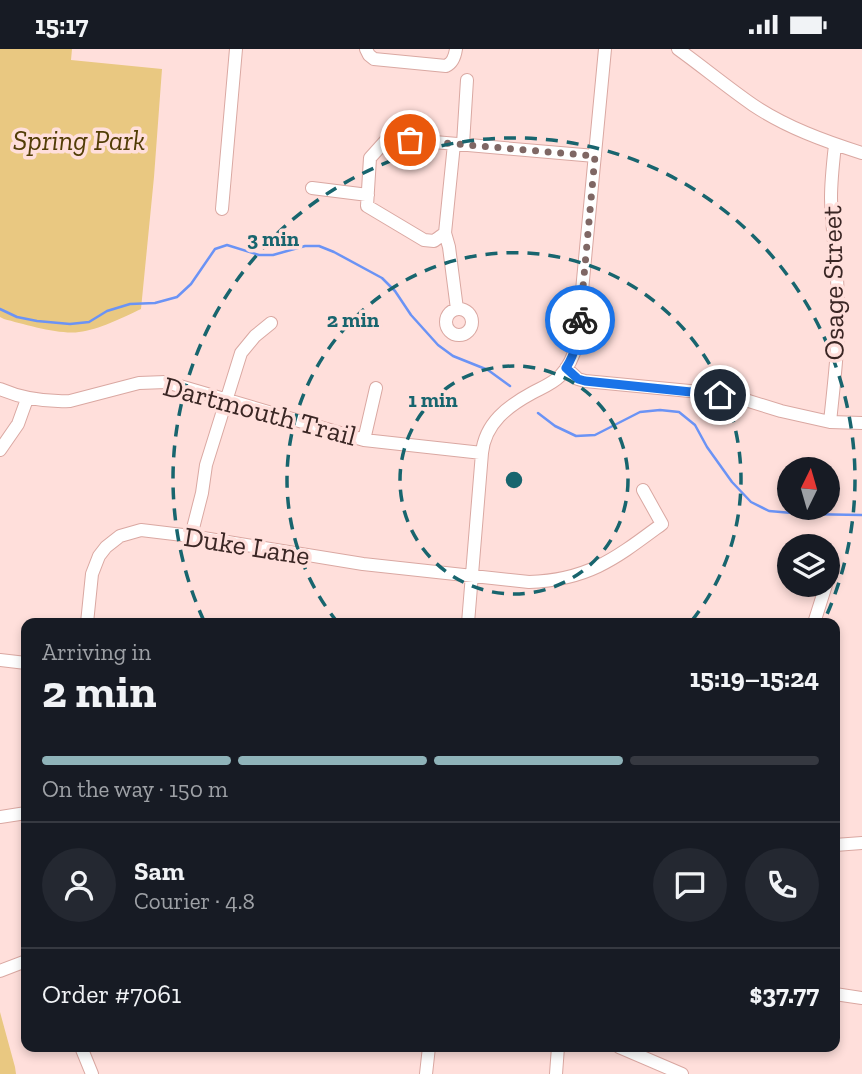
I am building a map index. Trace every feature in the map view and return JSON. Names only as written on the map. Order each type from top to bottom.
[{"type":"street","points":[[222,209],[236,49]]},
{"type":"street","points":[[366,49],[374,59],[446,66],[453,59],[456,49]]},
{"type":"street","points":[[468,618],[482,453],[487,432],[502,413],[557,379],[573,356],[578,343],[605,49]]},
{"type":"street","points":[[678,49],[768,114],[835,145],[862,153]]},
{"type":"street","points":[[457,309],[445,233],[467,80]]},
{"type":"street","points":[[445,233],[433,241],[424,240],[367,206],[370,158],[388,138],[595,156]]},
{"type":"street","name":"Osage Street","points":[[830,422],[838,308],[831,201],[835,145]]},
{"type":"street","points":[[312,188],[368,195]]},
{"type":"street","points":[[191,536],[206,465],[241,353],[255,336],[271,323]]},
{"type":"street","points":[[566,368],[578,379],[585,381],[700,392],[739,398],[830,422],[862,423]]},
{"type":"street","name":"Dartmouth Trail","points":[[0,389],[27,399],[70,401],[139,383],[152,381],[177,384],[364,440],[482,453]]},
{"type":"street","points":[[364,440],[376,388]]},
{"type":"street","points":[[0,450],[18,424],[27,399]]},
{"type":"street","name":"Duke Lane","points":[[88,618],[94,566],[99,556],[112,541],[132,531],[191,536],[363,564],[529,582],[547,581],[578,575],[609,562],[662,524],[643,490]]},
{"type":"street","points":[[816,618],[822,597]]},
{"type":"street","points":[[0,660],[21,662]]},
{"type":"street","points":[[0,817],[21,814]]},
{"type":"street","points":[[840,845],[862,843]]},
{"type":"street","points":[[0,971],[21,963]]},
{"type":"street","points":[[840,995],[862,998]]},
{"type":"street","points":[[83,1052],[92,1074]]},
{"type":"street","points":[[426,1074],[428,1052]]},
{"type":"street","points":[[556,1074],[558,1052]]},
{"type":"street","points":[[631,1052],[682,1074]]},
{"type":"green space","name":"Spring Park","points":[[0,49],[72,49],[71,60],[162,69],[141,309],[102,326],[71,333],[42,329],[0,317]]},
{"type":"green space","points":[[0,1012],[15,1067],[16,1074],[0,1074]]},
{"type":"waterway","points":[[0,309],[17,317],[37,321],[70,324],[89,322],[107,311],[130,304],[155,303],[177,297],[191,284],[215,249],[227,245],[259,255],[319,246],[382,278],[438,345],[453,356],[488,370],[510,386]]},
{"type":"waterway","points":[[538,413],[555,426],[576,436],[595,435],[640,412],[679,412],[695,425],[732,482],[751,502],[769,511],[862,515]]},
{"type":"way so far","points":[[410,140],[595,156],[580,320]]},
{"type":"route","points":[[580,320],[578,343],[566,368],[578,379],[720,395]]}]
